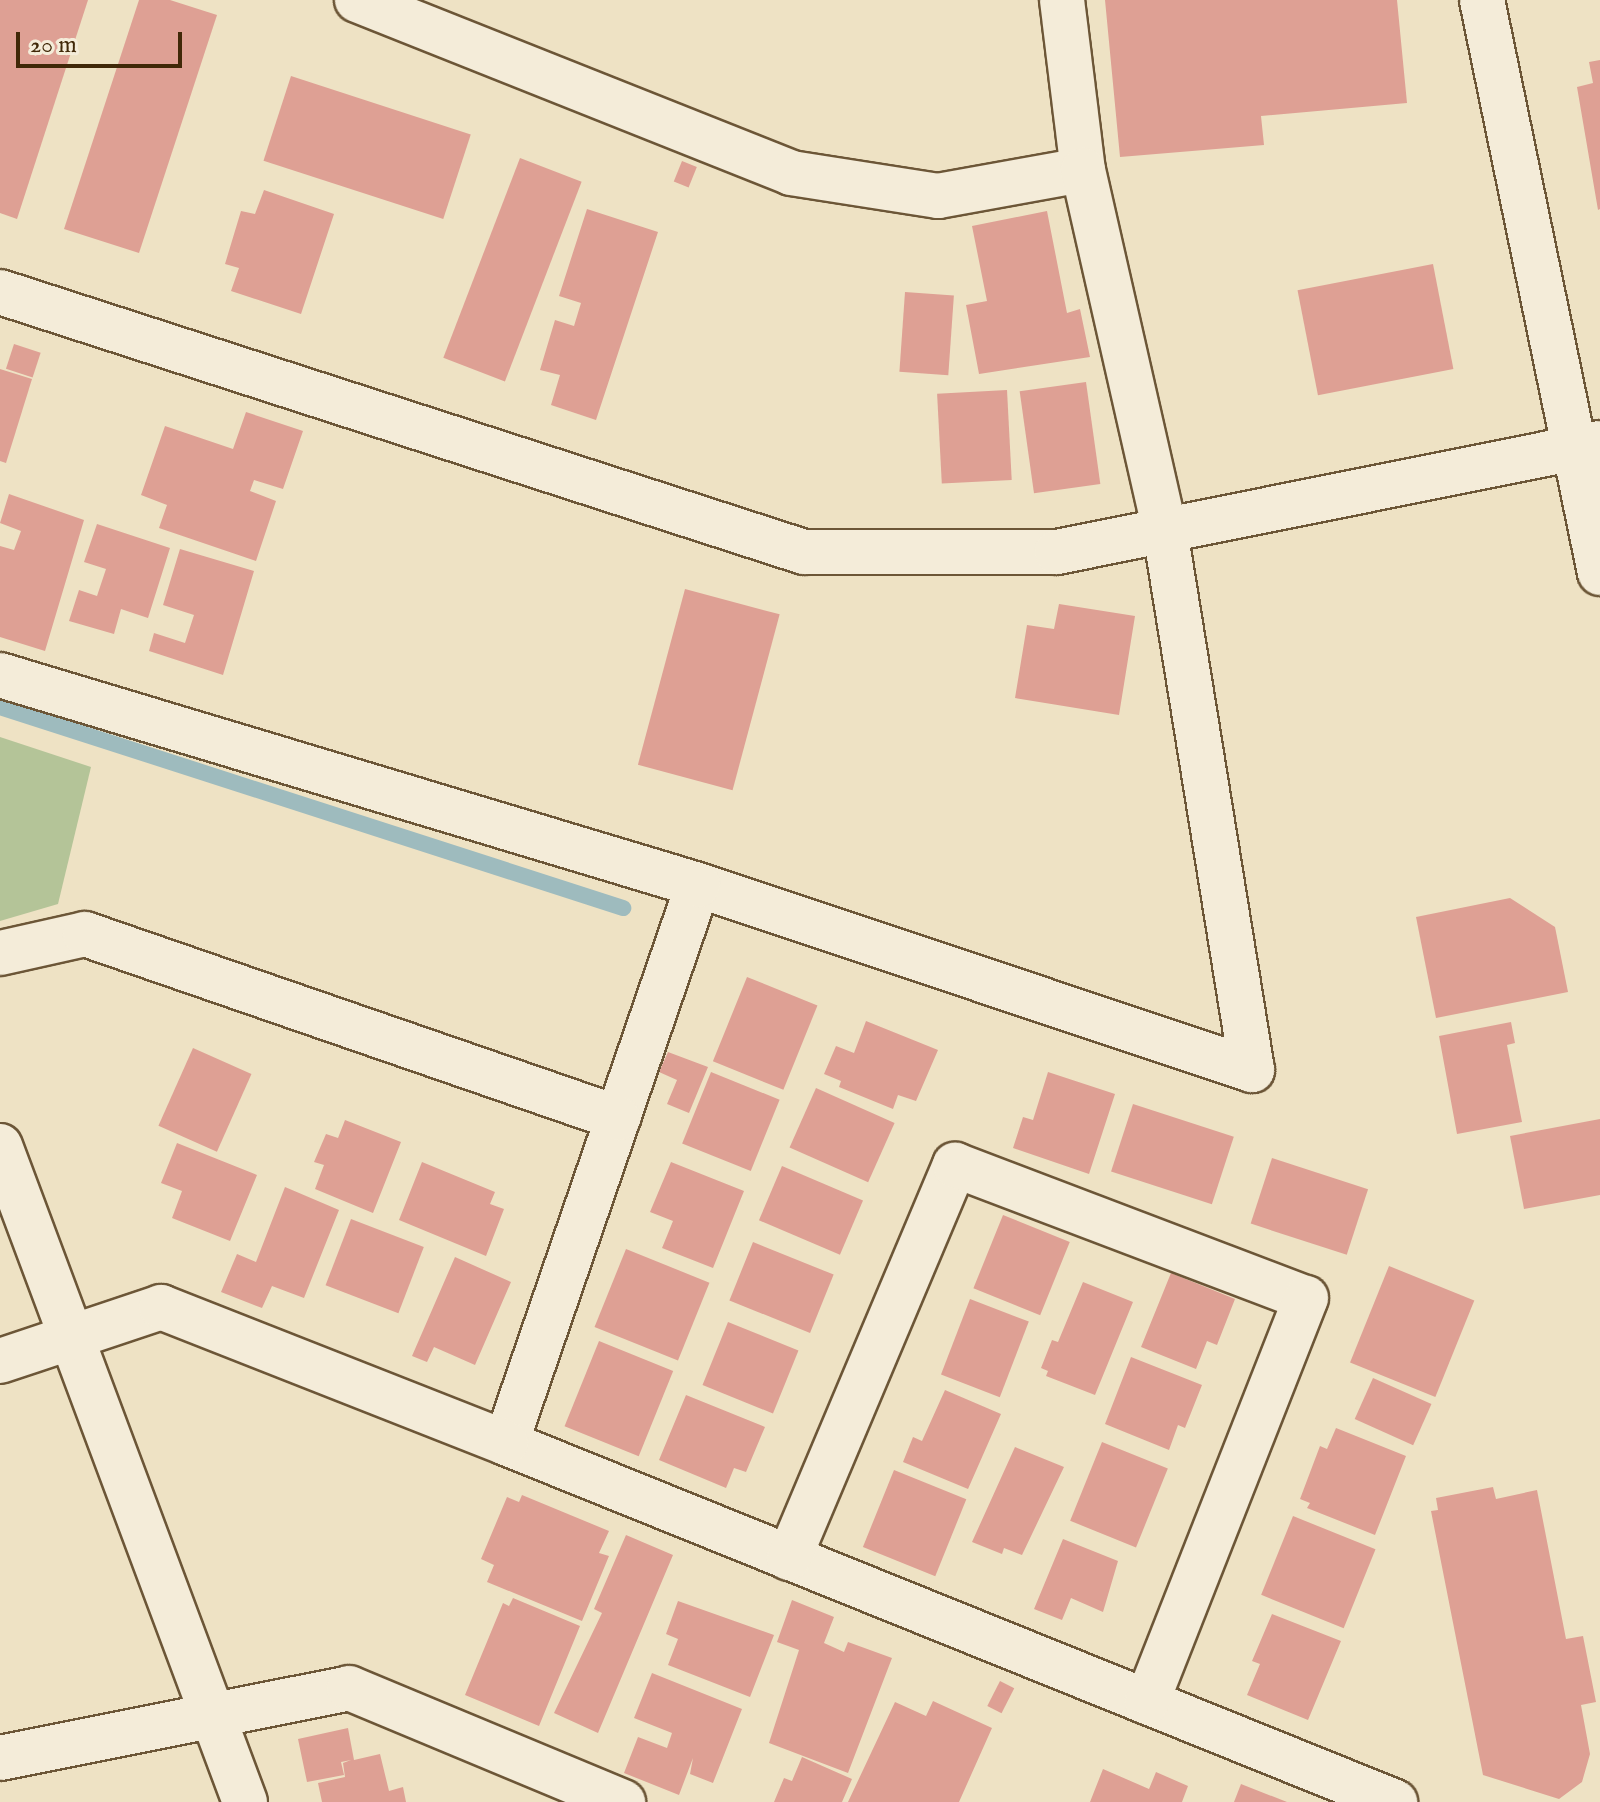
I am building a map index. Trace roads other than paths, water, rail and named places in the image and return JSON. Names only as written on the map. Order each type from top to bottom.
[{"type":"street","points":[[357,0],[791,173],[938,196],[1083,170]]},
{"type":"street","points":[[0,675],[698,885],[1252,1070],[1165,531],[1083,170],[1062,0]]},
{"type":"street","points":[[1482,0],[1589,445],[1600,573]]},
{"type":"street","points":[[0,292],[804,552],[1057,552],[1589,445]]},
{"type":"street","points":[[506,1443],[698,885]]},
{"type":"street","points":[[0,953],[85,934],[618,1118]]},
{"type":"street","points":[[0,1146],[245,1802]]},
{"type":"street","points":[[789,1558],[955,1165],[1306,1298],[1147,1702]]},
{"type":"street","points":[[0,1361],[72,1340],[161,1307],[1395,1802]]},
{"type":"street","points":[[0,1758],[214,1719],[349,1688],[623,1802]]},
{"type":"waterway","points":[[0,707],[623,908]]}]
